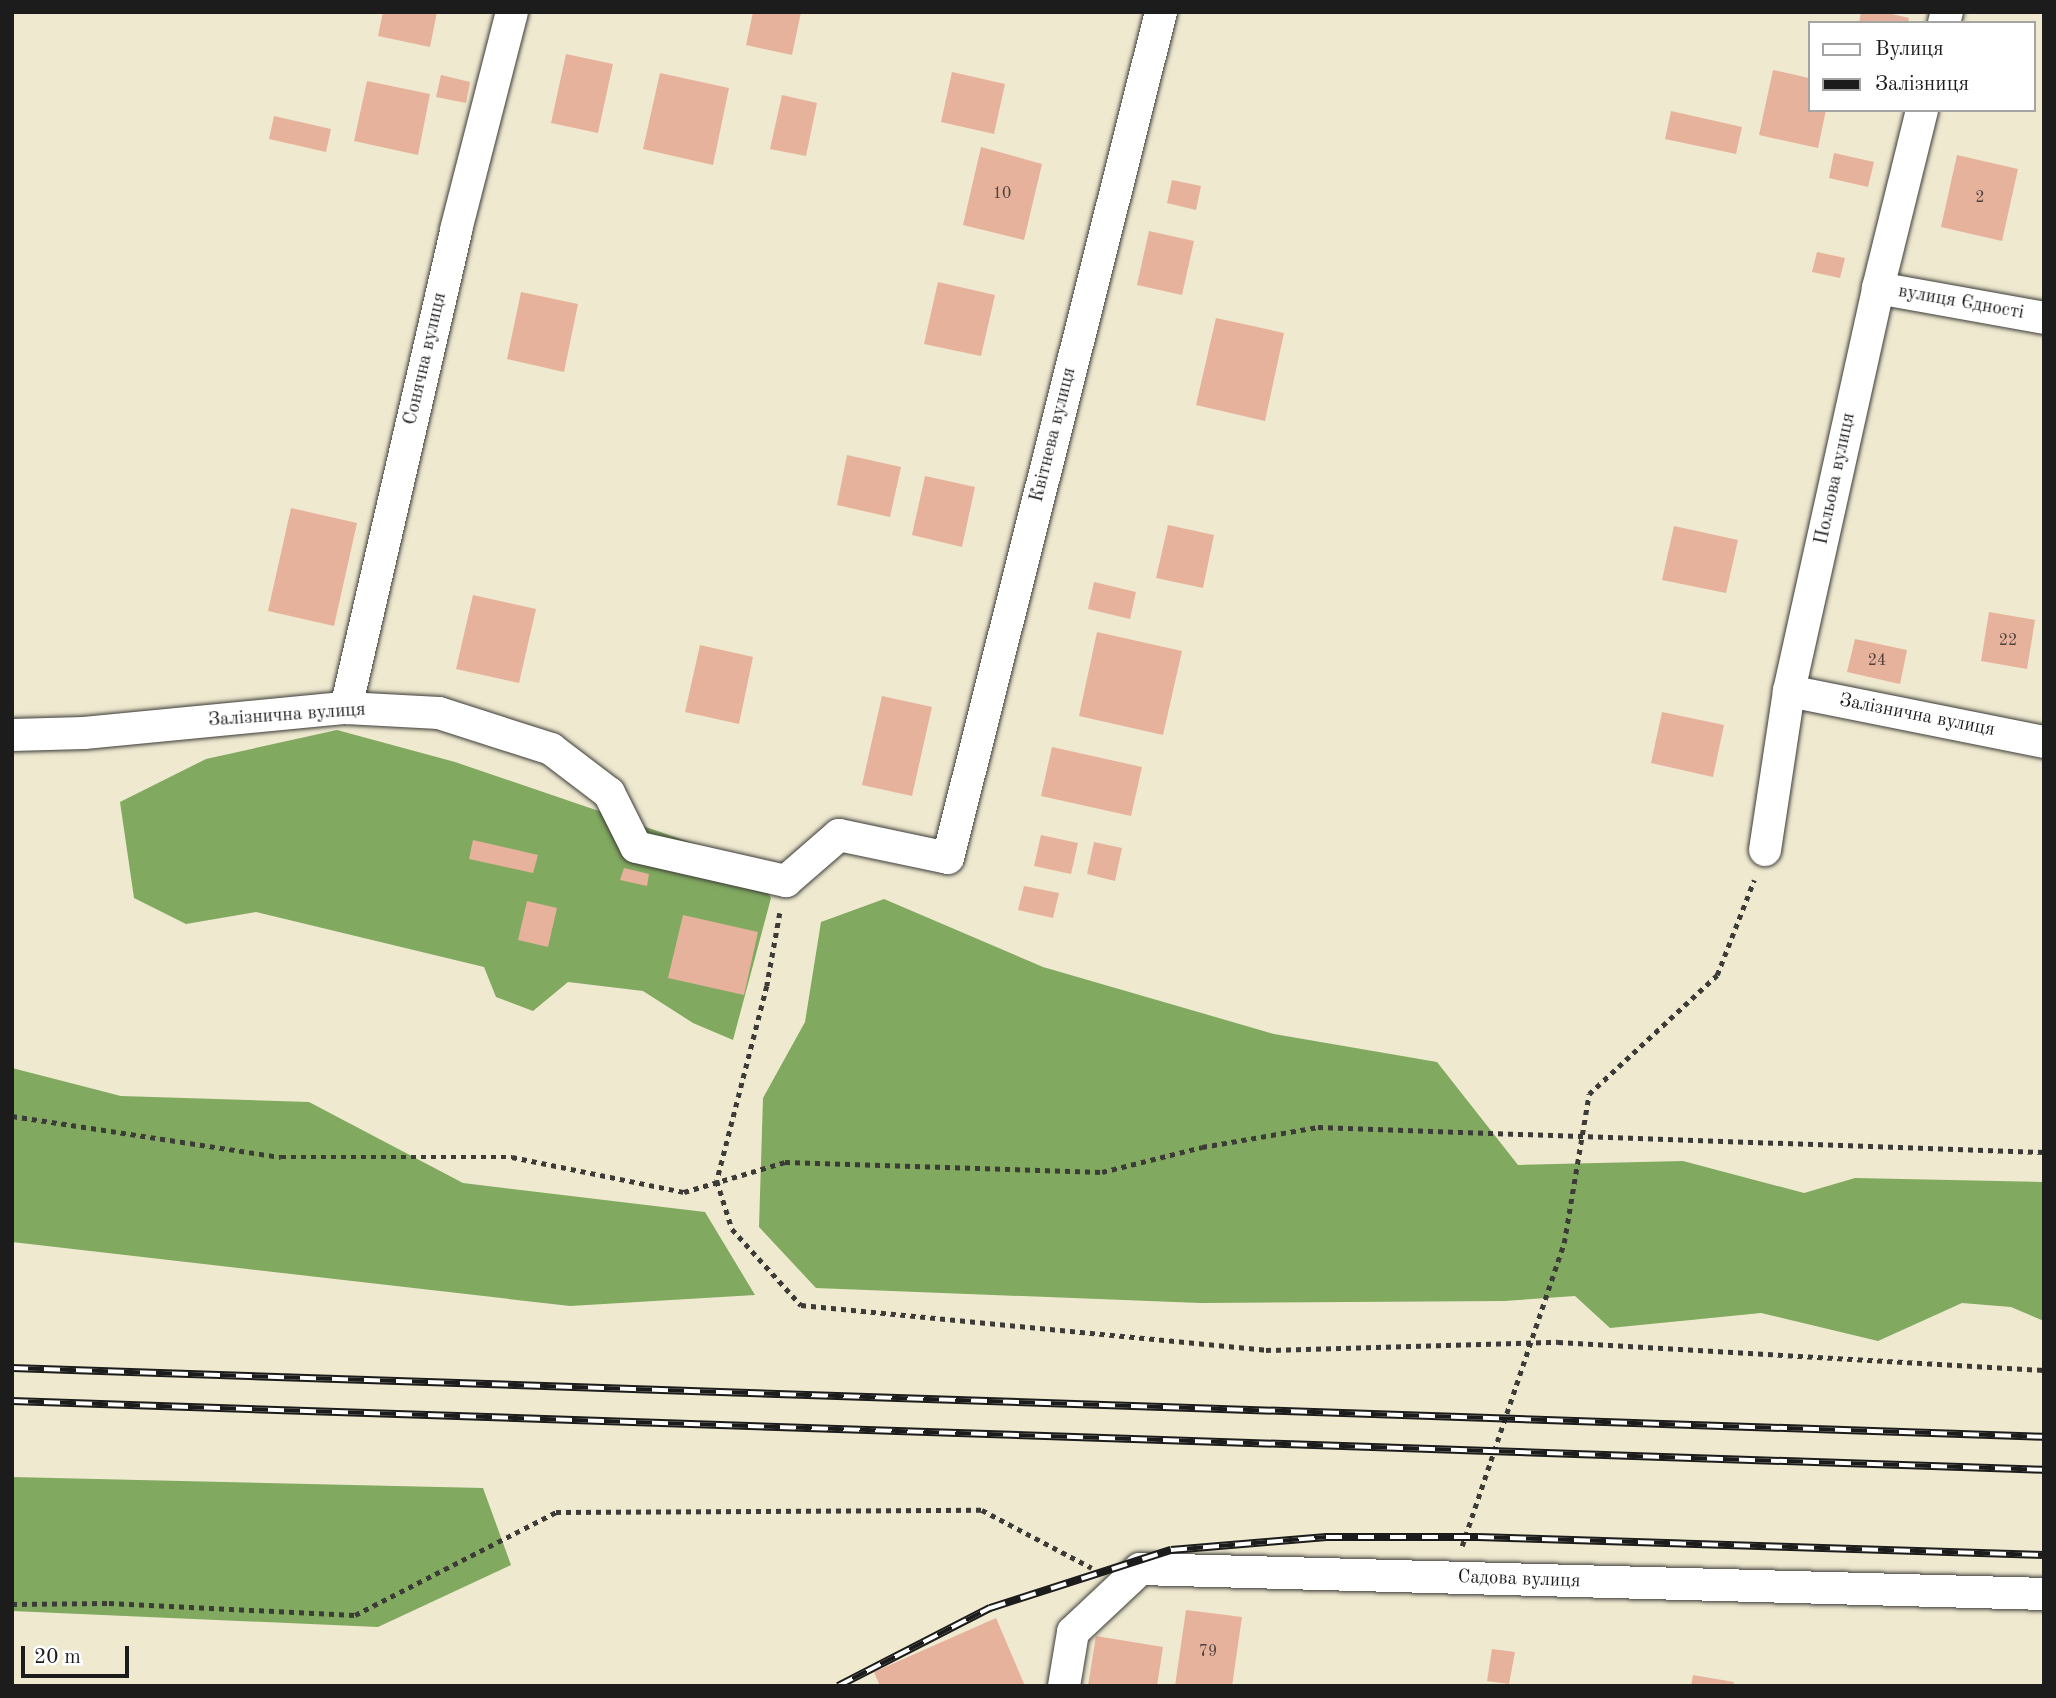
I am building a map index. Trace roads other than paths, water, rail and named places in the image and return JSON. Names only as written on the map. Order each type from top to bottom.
[{"type":"street","name":"Сонячна вулиця","points":[[346,708],[456,230],[512,12]]},
{"type":"street","name":"Квітнева вулиця","points":[[786,881],[839,835],[948,858],[1161,12]]},
{"type":"street","name":"Польова вулиця","points":[[1765,850],[1789,691],[1878,288],[1922,112]]},
{"type":"street","name":"вулиця Єдності","points":[[1878,288],[2044,318]]},
{"type":"street","name":"Залізнична вулиця","points":[[1789,691],[2044,742]]},
{"type":"street","name":"Залізнична вулиця","points":[[12,735],[84,733],[346,708],[439,713],[551,749],[609,793],[636,846],[786,881]]},
{"type":"street","name":"Садова вулиця","points":[[1064,1686],[1073,1632],[1140,1569],[2044,1594]]},
{"type":"railway","points":[[12,1368],[2044,1437]]},
{"type":"railway","points":[[12,1401],[2044,1470]]},
{"type":"railway","points":[[838,1686],[990,1608],[1171,1550],[1326,1537],[1478,1537],[2044,1555]]}]
